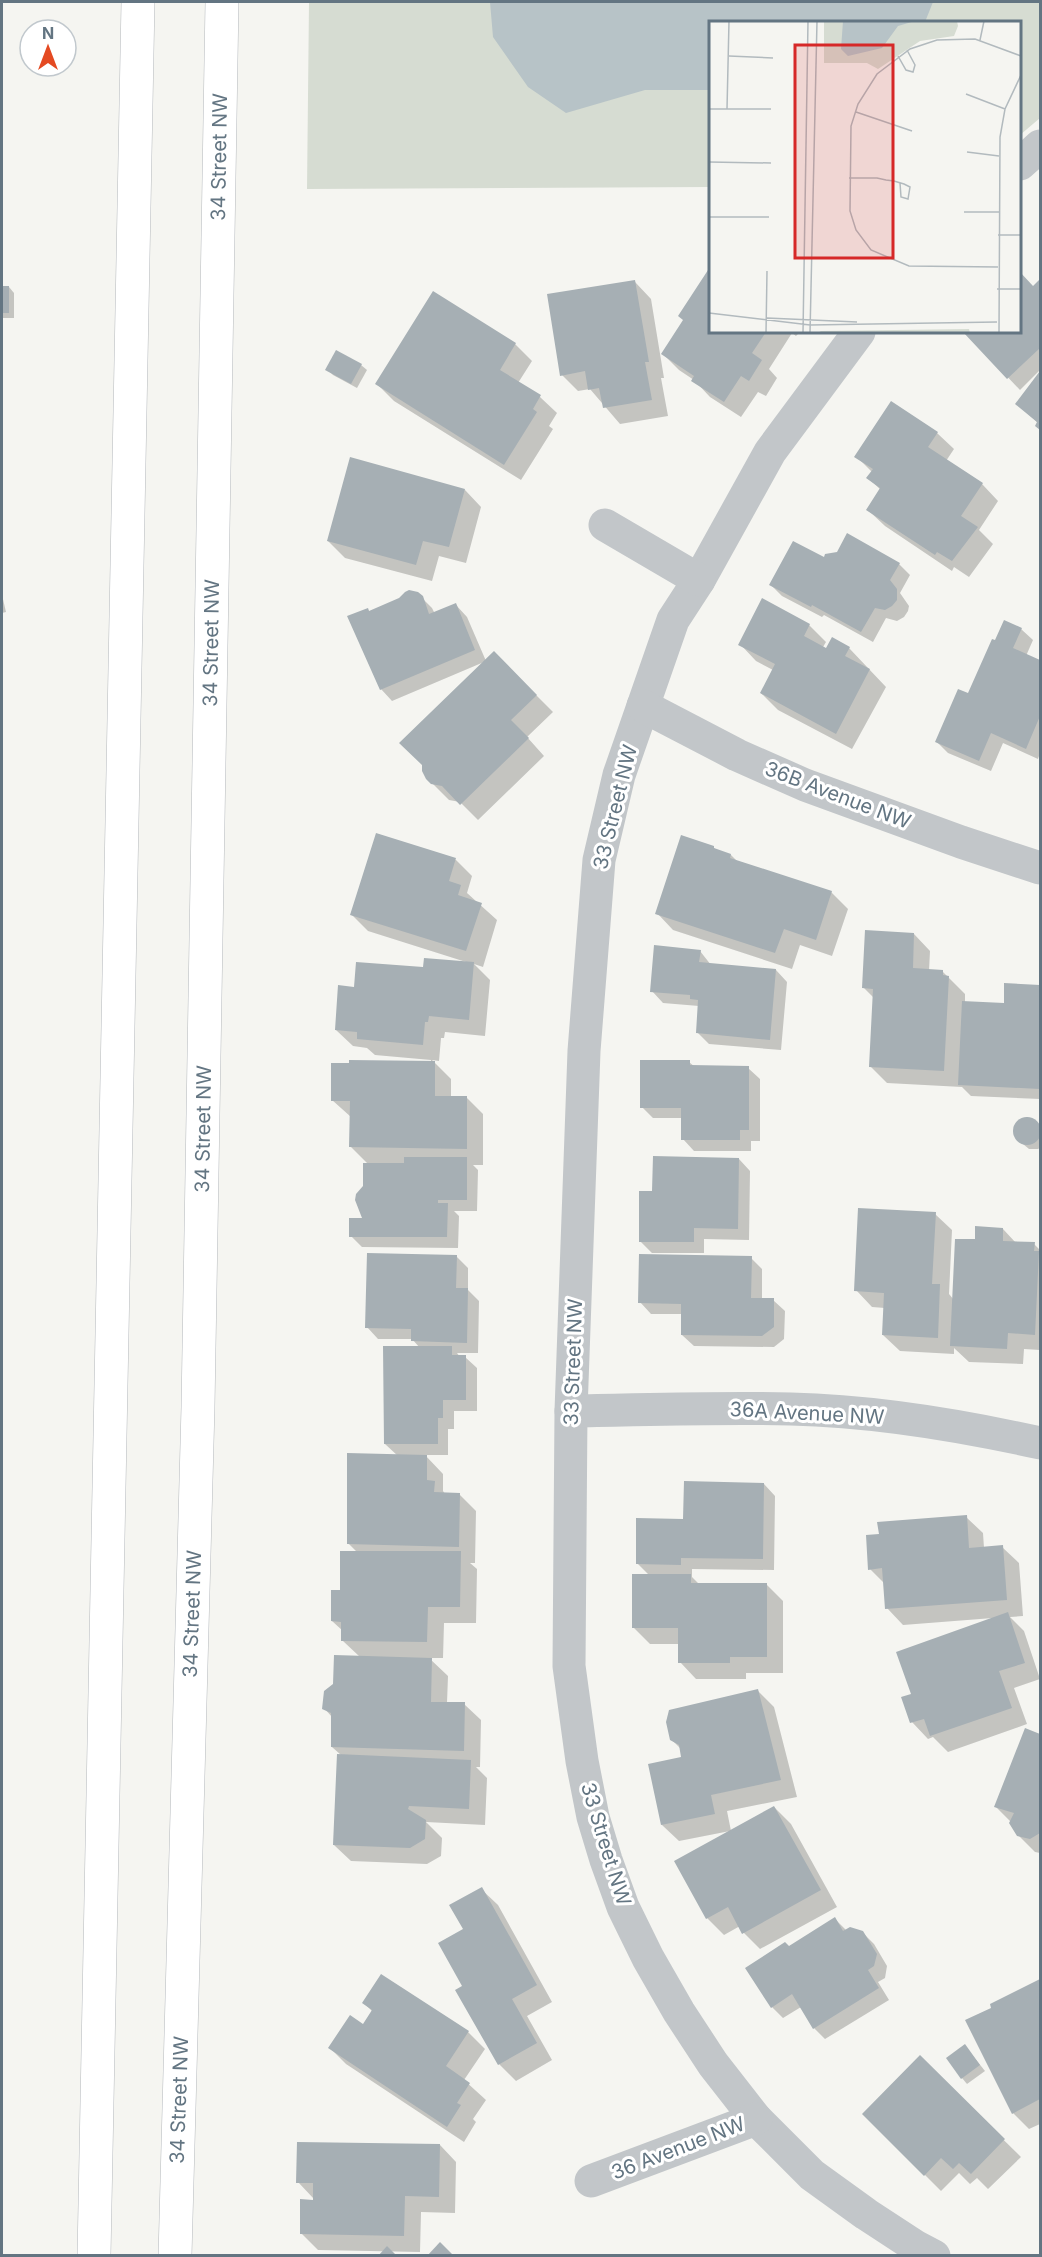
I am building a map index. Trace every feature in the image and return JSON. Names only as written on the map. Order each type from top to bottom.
[{"type":"main road","points":[[94,2256],[138,2]]},
{"type":"main road","name":"34 Street NW","points":[[175,2256],[198,1395],[222,2]]},
{"type":"street","points":[[1021,163],[1041,146]]},
{"type":"street","name":"33 Street NW","points":[[756,2119],[713,2064],[679,2012],[648,1958],[623,1907],[593,1817],[582,1761],[569,1666],[571,1411],[584,1051],[599,860],[619,775],[673,620],[699,580],[770,452],[858,333]]},
{"type":"street","points":[[605,525],[699,580]]},
{"type":"street","name":"36B Avenue NW","points":[[643,706],[737,755],[805,785],[960,842],[1041,868]]},
{"type":"street","name":"36A Avenue NW","points":[[571,1411],[792,1409],[873,1415],[965,1427],[1041,1443]]},
{"type":"street","name":"36 Avenue NW","points":[[591,2181],[756,2119],[812,2175],[875,2220],[934,2256]]},
{"type":"shaded area","points":[[309,2],[1040,2],[1040,118],[1021,134],[1021,21],[709,21],[709,187],[307,189]]},
{"type":"shaded area","points":[[490,2],[933,2],[925,21],[709,21],[709,90],[645,90],[566,113],[528,87],[493,37]]},
{"type":"building","points":[[709,269],[709,333],[765,333],[752,353],[762,360],[749,381],[741,376],[724,402],[691,381],[694,376],[661,354],[683,320],[678,316]]},
{"type":"building","points":[[1021,273],[1033,286],[1040,279],[1040,348],[1007,379],[964,333],[1021,333]]},
{"type":"building","points":[[635,280],[649,362],[645,362],[652,400],[603,408],[599,388],[588,390],[585,371],[560,376],[547,294]]},
{"type":"building","points":[[2,286],[9,286],[9,313],[2,313]]},
{"type":"building","points":[[433,291],[516,343],[500,370],[541,395],[533,409],[537,412],[504,465],[375,384]]},
{"type":"building","points":[[336,350],[362,364],[351,384],[325,370]]},
{"type":"building","points":[[1040,371],[1040,430],[1035,426],[1037,422],[1015,404]]},
{"type":"building","points":[[891,401],[938,432],[928,447],[983,483],[961,516],[978,527],[952,561],[937,552],[935,555],[866,510],[880,488],[866,478],[873,469],[854,457]]},
{"type":"building","points":[[350,457],[465,489],[449,547],[423,541],[416,565],[327,541]]},
{"type":"building","points":[[847,533],[900,563],[890,580],[897,589],[897,600],[885,610],[875,608],[861,632],[769,585],[793,541],[824,557],[825,554],[837,552]]},
{"type":"building","points":[[409,590],[423,596],[429,614],[456,603],[475,650],[380,690],[347,616],[368,608],[369,611],[399,598]]},
{"type":"building","points":[[762,598],[810,624],[804,636],[826,648],[832,637],[850,647],[845,656],[870,669],[836,734],[760,693],[775,664],[738,645]]},
{"type":"building","points":[[1004,620],[1022,628],[1013,648],[1040,660],[1040,716],[1026,749],[991,733],[979,761],[935,742],[958,689],[968,693],[992,639],[995,640]]},
{"type":"building","points":[[494,651],[537,695],[511,720],[529,738],[460,805],[442,786],[431,784],[426,779],[422,765],[399,743]]},
{"type":"building","points":[[376,833],[456,858],[449,881],[461,885],[458,895],[482,903],[466,951],[350,915]]},
{"type":"building","points":[[681,835],[714,846],[714,848],[731,854],[730,858],[832,891],[816,940],[784,929],[775,953],[655,914]]},
{"type":"building","points":[[865,930],[914,933],[913,968],[943,970],[943,975],[949,976],[944,1071],[869,1067],[873,989],[862,988]]},
{"type":"building","points":[[654,945],[701,950],[699,962],[776,969],[770,1040],[696,1033],[698,1000],[690,999],[690,995],[650,992]]},
{"type":"building","points":[[424,958],[474,962],[469,1020],[429,1016],[428,1022],[425,1022],[423,1045],[357,1039],[357,1032],[335,1030],[338,985],[354,987],[356,962],[423,967]]},
{"type":"building","points":[[1004,983],[1040,985],[1040,1089],[958,1085],[962,1001],[1004,1003]]},
{"type":"building","points":[[349,1060],[435,1061],[435,1096],[467,1096],[467,1149],[349,1147],[350,1101],[331,1101],[331,1063],[349,1063]]},
{"type":"building","points":[[640,1060],[690,1060],[690,1065],[749,1066],[749,1130],[740,1130],[740,1140],[681,1140],[681,1108],[640,1108]]},
{"type":"building","points":[[1027,1117],[1037,1121],[1041,1131],[1037,1141],[1027,1145],[1017,1141],[1013,1131],[1017,1121]]},
{"type":"building","points":[[653,1156],[739,1158],[738,1229],[694,1228],[694,1242],[639,1242],[639,1191],[652,1191]]},
{"type":"building","points":[[404,1157],[467,1157],[467,1200],[438,1200],[438,1203],[448,1203],[447,1237],[349,1237],[349,1218],[362,1218],[355,1200],[356,1194],[363,1186],[363,1163],[404,1163]]},
{"type":"building","points":[[858,1208],[936,1212],[932,1284],[940,1284],[938,1338],[882,1335],[884,1293],[854,1291]]},
{"type":"building","points":[[975,1226],[1003,1228],[1003,1241],[1035,1242],[1034,1251],[1039,1251],[1035,1335],[1008,1333],[1007,1349],[950,1346],[955,1239],[975,1239]]},
{"type":"building","points":[[367,1253],[457,1255],[456,1288],[468,1288],[467,1343],[411,1341],[411,1329],[365,1328]]},
{"type":"building","points":[[639,1254],[752,1256],[751,1298],[774,1298],[774,1327],[762,1336],[681,1335],[681,1304],[638,1303]]},
{"type":"building","points":[[383,1346],[452,1346],[452,1355],[466,1355],[466,1400],[443,1400],[443,1418],[438,1418],[438,1444],[384,1444]]},
{"type":"building","points":[[347,1453],[427,1455],[427,1480],[435,1481],[434,1492],[460,1493],[459,1547],[347,1544]]},
{"type":"building","points":[[684,1481],[764,1483],[763,1559],[681,1558],[681,1565],[636,1564],[636,1518],[683,1519]]},
{"type":"building","points":[[967,1515],[969,1548],[1003,1545],[1007,1600],[885,1609],[882,1568],[868,1570],[866,1535],[879,1534],[877,1522]]},
{"type":"building","points":[[340,1551],[461,1551],[460,1607],[428,1607],[427,1642],[341,1641],[341,1622],[331,1621],[331,1590],[340,1590]]},
{"type":"building","points":[[632,1574],[691,1574],[691,1583],[767,1583],[767,1657],[730,1657],[730,1663],[678,1663],[678,1628],[632,1628]]},
{"type":"building","points":[[1008,1612],[1025,1663],[999,1671],[1012,1708],[930,1736],[924,1719],[910,1723],[901,1697],[911,1694],[896,1652]]},
{"type":"building","points":[[334,1655],[432,1658],[431,1702],[465,1702],[464,1751],[331,1747],[331,1713],[322,1709],[324,1691],[333,1684]]},
{"type":"building","points":[[758,1689],[781,1780],[711,1795],[715,1814],[661,1825],[648,1764],[681,1757],[679,1745],[670,1740],[666,1722],[669,1710]]},
{"type":"building","points":[[1025,1728],[1040,1734],[1040,1833],[1030,1839],[1017,1836],[1009,1823],[1014,1813],[994,1807]]},
{"type":"building","points":[[337,1754],[471,1760],[469,1809],[409,1806],[408,1809],[426,1820],[425,1839],[410,1848],[333,1845]]},
{"type":"building","points":[[774,1806],[821,1890],[742,1934],[728,1907],[706,1919],[674,1861]]},
{"type":"building","points":[[482,1887],[537,1985],[512,1999],[537,2043],[498,2065],[455,1990],[462,1986],[438,1943],[463,1929],[449,1905]]},
{"type":"building","points":[[835,1917],[843,1931],[850,1927],[863,1931],[877,1954],[874,1966],[868,1970],[879,1988],[813,2029],[792,1994],[771,2008],[745,1968],[785,1942],[789,1946]]},
{"type":"building","points":[[381,1974],[469,2031],[446,2066],[470,2083],[457,2103],[461,2105],[447,2127],[328,2048],[350,2015],[363,2024],[372,2010],[362,2003]]},
{"type":"building","points":[[1040,1979],[1040,2099],[1012,2114],[965,2020],[991,2008],[990,2004]]},
{"type":"building","points":[[965,2044],[980,2065],[961,2079],[946,2058]]},
{"type":"building","points":[[920,2055],[1005,2139],[971,2174],[959,2163],[953,2169],[941,2158],[924,2176],[862,2114]]},
{"type":"building","points":[[297,2142],[440,2144],[439,2197],[405,2196],[404,2236],[300,2234],[300,2199],[313,2200],[313,2183],[296,2183]]},
{"type":"building","points":[[440,2242],[454,2256],[427,2256]]},
{"type":"building","points":[[387,2246],[397,2256],[378,2256]]}]
